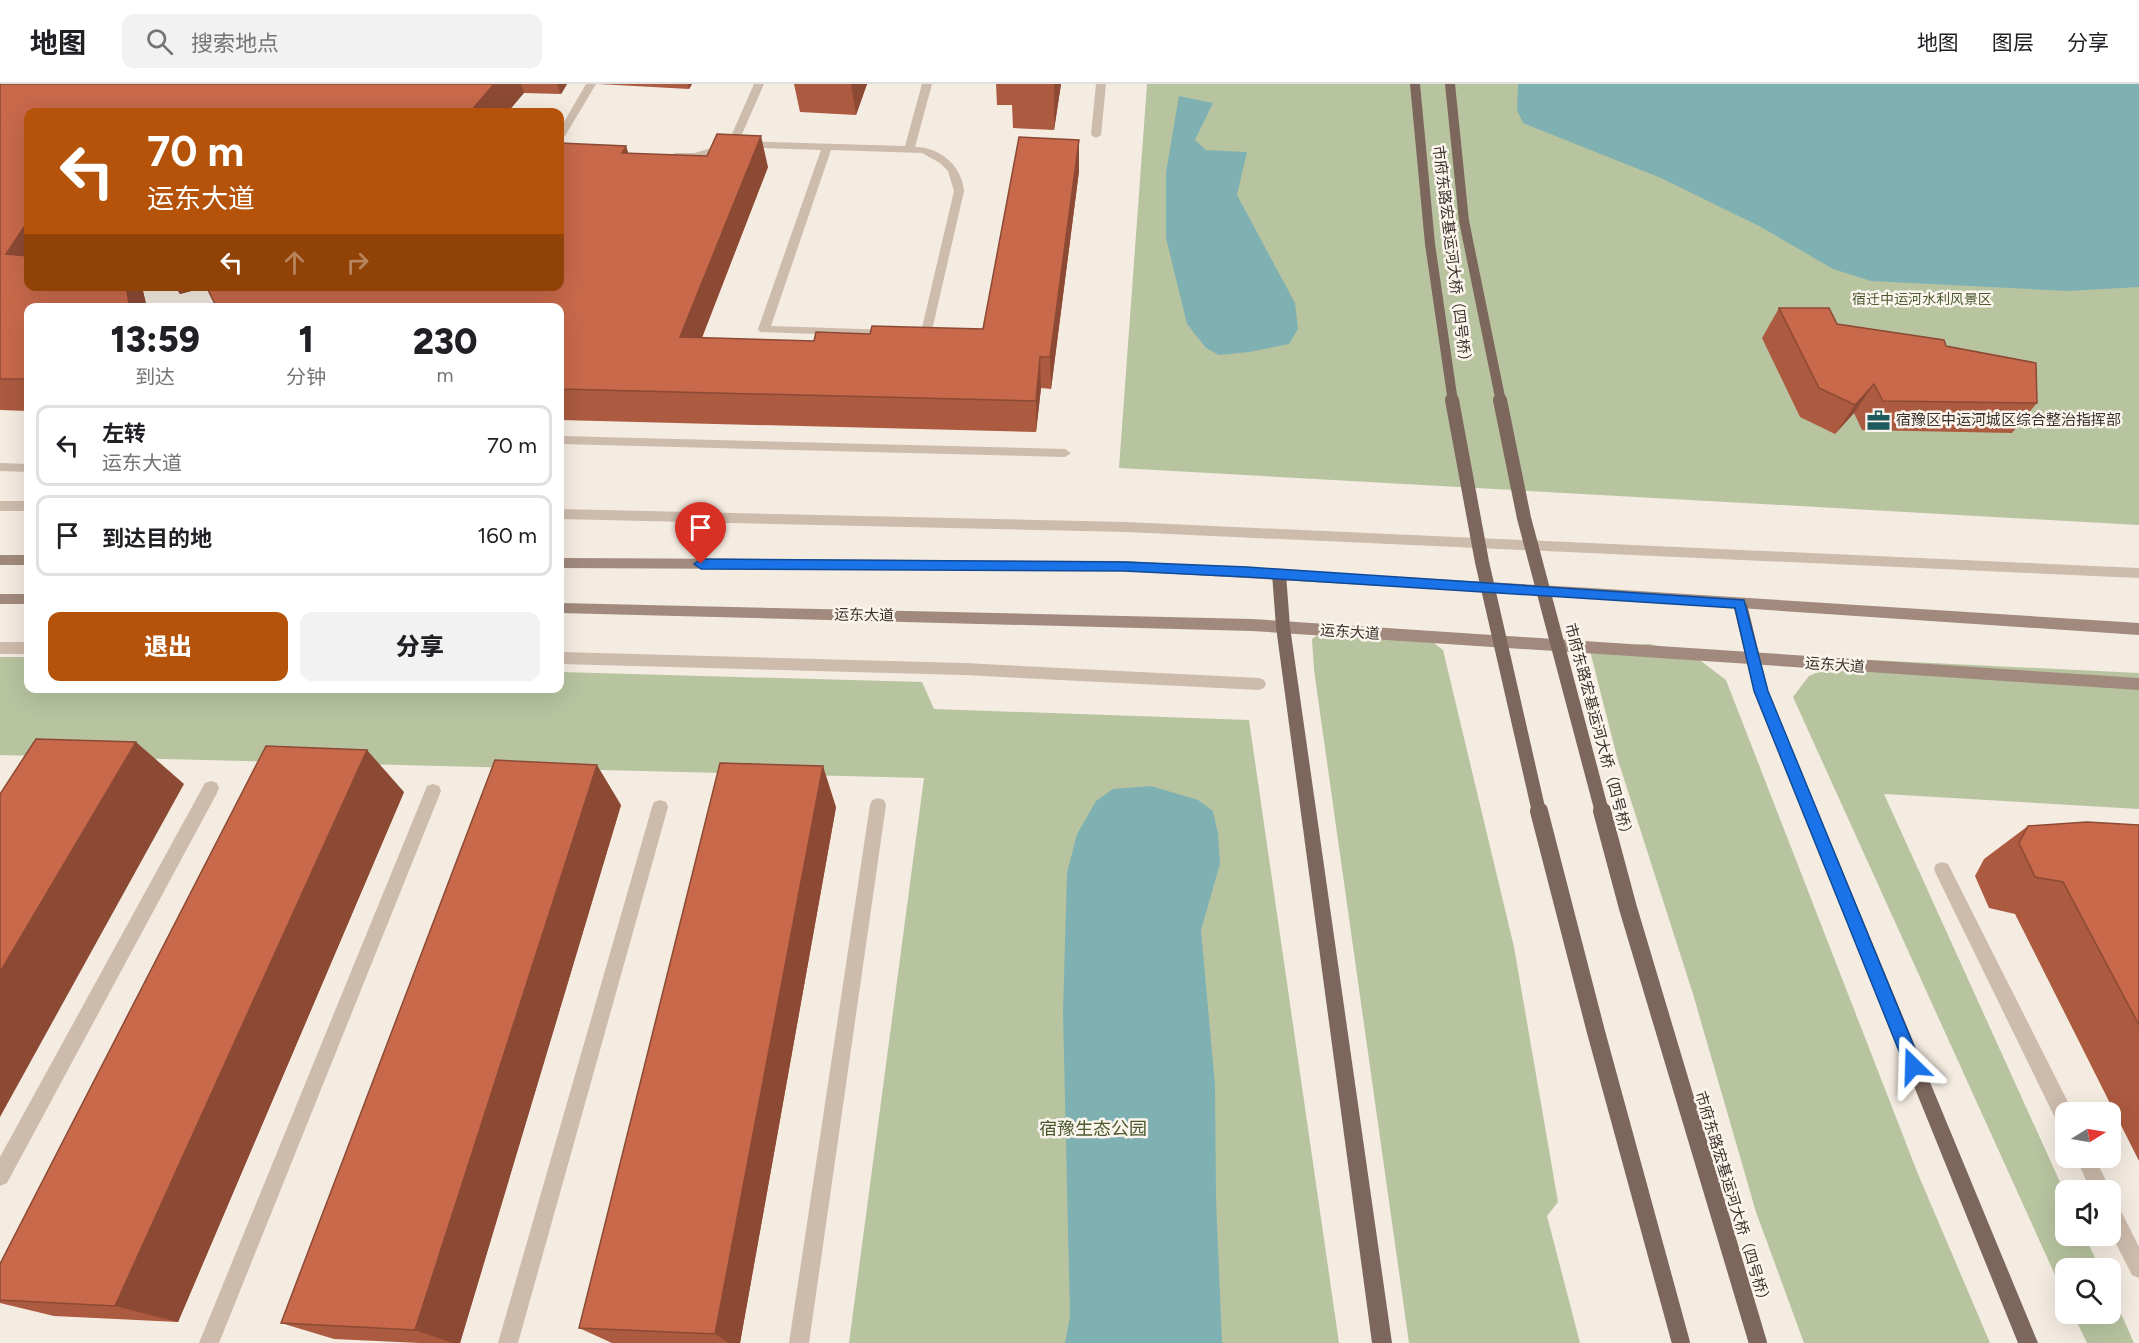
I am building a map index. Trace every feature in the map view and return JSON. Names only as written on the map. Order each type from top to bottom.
[{"type":"main road","name":"市府东路宏基运河大桥（四号桥）","points":[[1415,84],[1439,324],[1501,655],[1595,1029],[1681,1343]]},
{"type":"main road","name":"市府东路宏基运河大桥（四号桥）","points":[[1450,84],[1464,221],[1524,518],[1628,908],[1758,1343]]},
{"type":"main road","points":[[0,560],[24,560]]},
{"type":"main road","points":[[564,563],[1124,566],[2139,629]]},
{"type":"main road","points":[[1278,574],[1283,627],[1382,1343]]},
{"type":"main road","points":[[0,599],[24,599]]},
{"type":"main road","points":[[1740,604],[1761,691],[2028,1343]]},
{"type":"main road","name":"运东大道","points":[[564,608],[1252,625],[2139,684]]},
{"type":"lane","points":[[564,129],[591,84]]},
{"type":"lane","points":[[733,144],[759,84]]},
{"type":"lane","points":[[909,149],[927,84]]},
{"type":"lane","points":[[1096,135],[1101,84]]},
{"type":"lane","points":[[658,156],[696,156],[733,144],[924,150],[942,159],[959,179],[959,191],[926,336],[764,328],[826,147]]},
{"type":"lane","points":[[564,440],[1065,453]]},
{"type":"lane","points":[[0,467],[24,468]]},
{"type":"lane","points":[[0,506],[24,506]]},
{"type":"lane","points":[[564,514],[1126,526],[2139,573]]},
{"type":"lane","points":[[0,648],[24,648]]},
{"type":"lane","points":[[564,658],[952,669],[1259,684]]},
{"type":"lane","points":[[0,1176],[211,788]]},
{"type":"lane","points":[[209,1343],[433,791]]},
{"type":"lane","points":[[799,1343],[878,805]]},
{"type":"lane","points":[[508,1343],[660,807]]},
{"type":"lane","points":[[1942,869],[2058,1102]]},
{"type":"lane","points":[[2121,1232],[2139,1268]]},
{"type":"green space","name":"宿迁中运河水利风景区","points":[[1147,84],[2139,84],[2139,525],[1119,468]]},
{"type":"green space","points":[[1325,630],[1426,637],[1443,650],[1514,947],[1558,1202],[1547,1216],[1580,1343],[1409,1343],[1314,670],[1312,639]]},
{"type":"green space","points":[[1650,644],[1693,655],[1726,680],[1918,1174],[1990,1343],[1804,1343],[1756,1212],[1693,994],[1617,757],[1590,651],[1603,646]]},
{"type":"green space","name":"宿豫生态公园","points":[[0,657],[24,657],[24,693],[564,693],[564,672],[922,682],[934,709],[1249,720],[1339,1343],[849,1343],[924,778],[0,755]]},
{"type":"green space","points":[[1849,659],[2139,673],[2139,809],[1884,794],[2059,1180],[2055,1180],[2055,1246],[2090,1246],[2095,1258],[2055,1258],[2055,1275],[1793,697],[1809,676]]},
{"type":"green space","points":[[2121,1314],[2134,1343],[2087,1343],[2078,1324],[2121,1324]]},
{"type":"water","points":[[1518,84],[2139,84],[2139,287],[2068,291],[1871,281],[1833,269],[1761,227],[1661,178],[1523,123],[1517,110]]},
{"type":"water","points":[[1179,96],[1213,103],[1195,140],[1206,150],[1247,152],[1237,195],[1295,303],[1298,329],[1289,344],[1219,355],[1206,348],[1187,324],[1166,238],[1166,172]]},
{"type":"water","points":[[1151,786],[1198,800],[1213,811],[1218,834],[1220,864],[1201,930],[1215,1085],[1216,1198],[1222,1343],[1065,1343],[1070,1316],[1063,1013],[1067,873],[1077,834],[1096,801],[1113,789]]},
{"type":"building","points":[[0,84],[494,84],[473,108],[24,108],[24,227],[6,254],[24,256],[24,291],[127,291],[129,303],[24,303],[24,379],[0,379]]},
{"type":"building","points":[[717,134],[761,136],[680,337],[814,341],[816,332],[870,334],[872,326],[983,329],[1019,137],[1079,140],[1050,357],[1040,357],[1036,401],[564,389],[564,303],[214,303],[208,291],[564,291],[564,143],[626,146],[622,153],[707,156]]},
{"type":"building","points":[[1779,308],[1829,308],[1837,324],[1944,340],[1946,346],[2036,363],[2037,403],[1883,401],[1874,384],[1855,405],[1819,388]]},
{"type":"building","points":[[36,739],[136,742],[0,972],[0,794]]},
{"type":"building","points":[[266,746],[367,750],[115,1306],[0,1300],[0,1264]]},
{"type":"building","points":[[495,760],[597,765],[415,1330],[281,1323]]},
{"type":"building","points":[[720,763],[823,766],[715,1334],[579,1328]]},
{"type":"building","points":[[2087,822],[2139,825],[2139,1025],[2063,882],[2035,877],[2019,843],[2028,826]]},
{"type":"place","name":"宿豫区中运河城区综合整治指挥部","points":[[1878,420]]},
{"type":"route","points":[[701,564],[1124,566],[1591,593],[1740,604],[1761,691],[1913,1066]]}]
